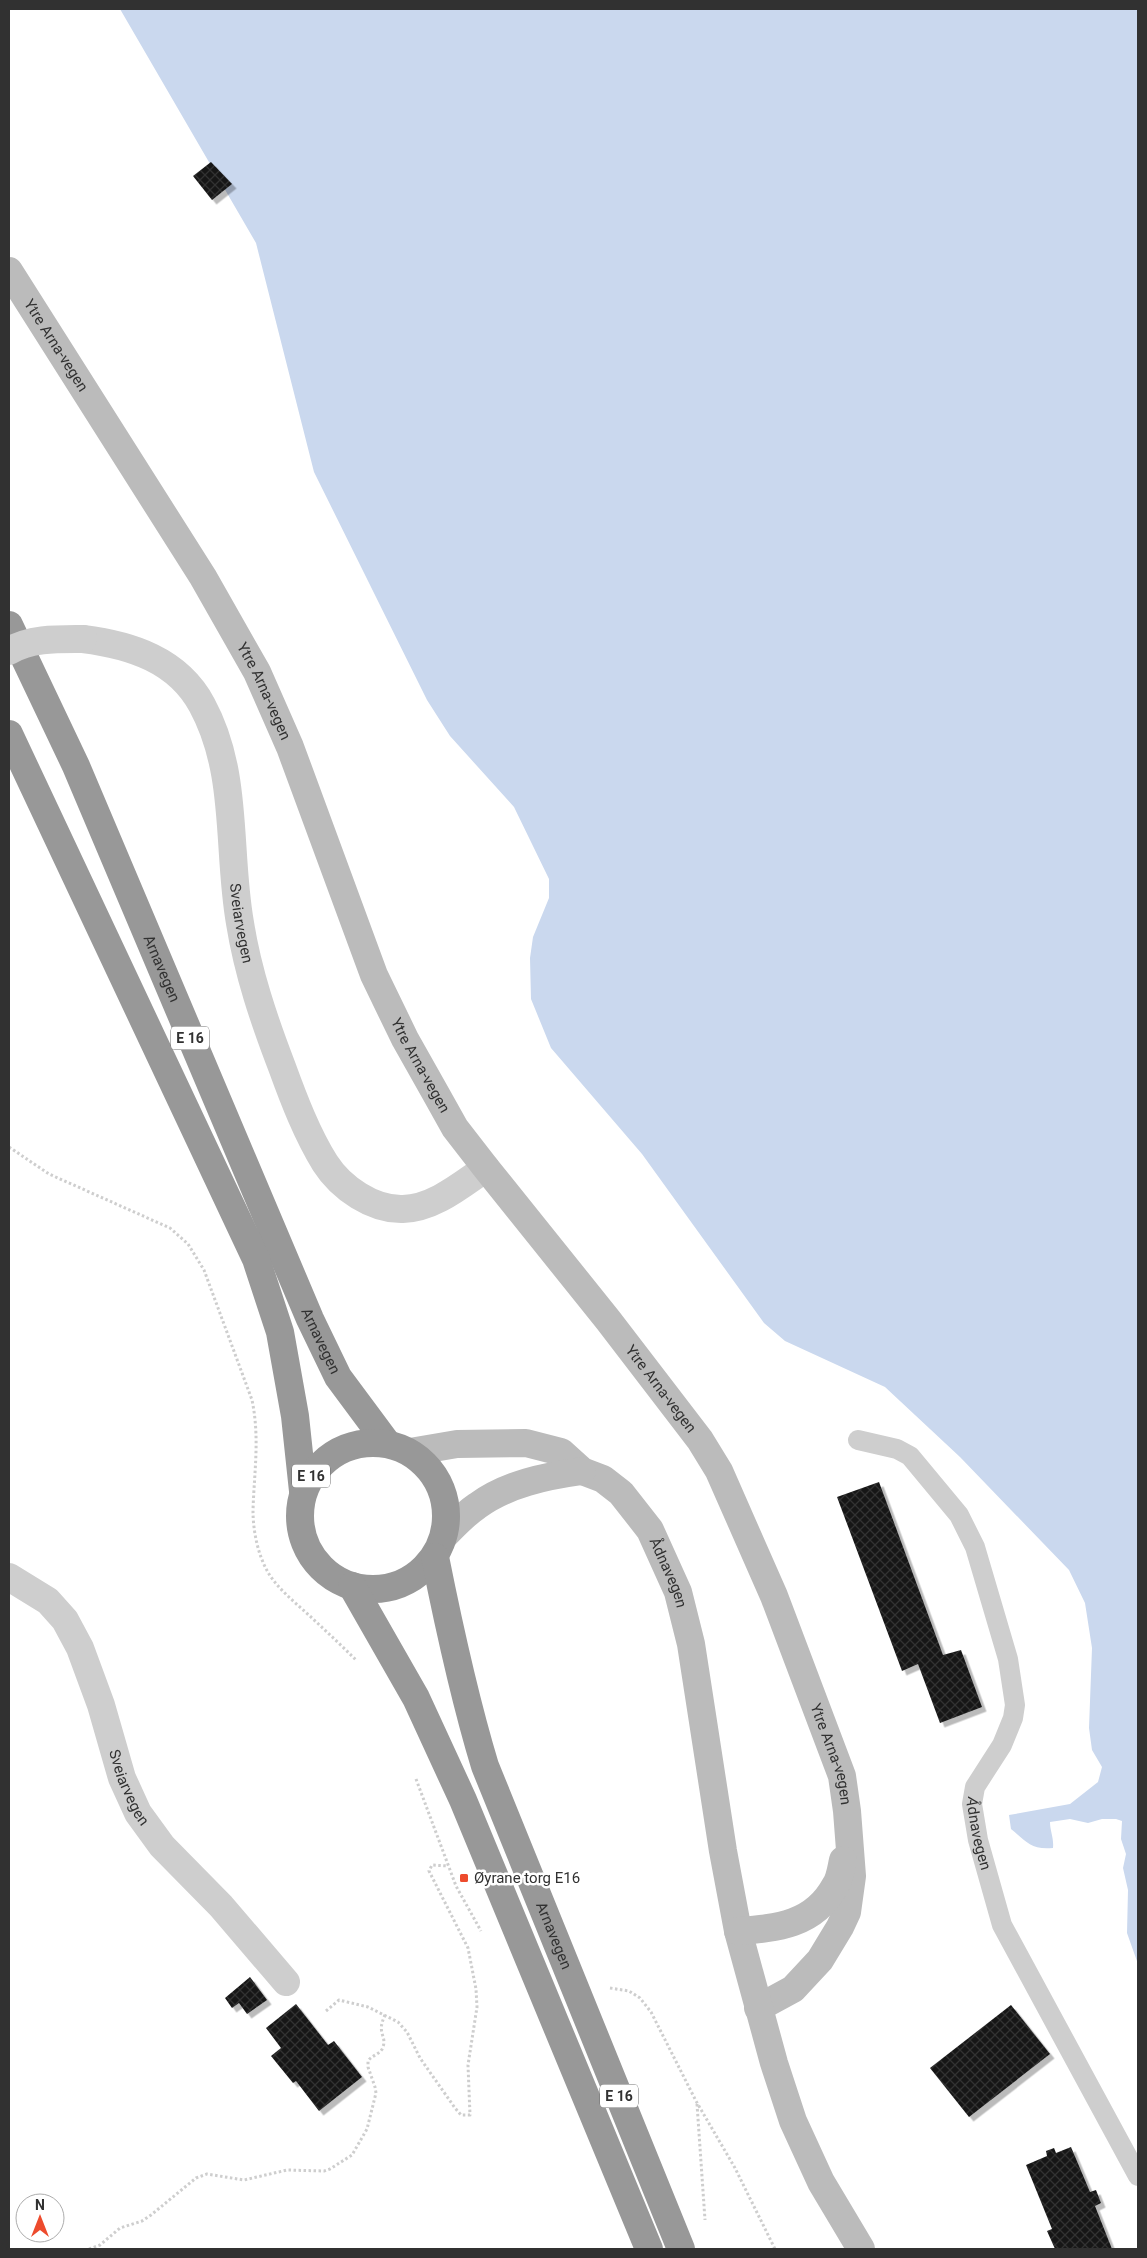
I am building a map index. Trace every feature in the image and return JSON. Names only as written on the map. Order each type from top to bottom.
[{"type":"highway","name":"Arnavegen","points":[[9,625],[76,766],[310,1319],[338,1378],[398,1447]]},
{"type":"highway","name":"E 16","points":[[9,734],[256,1259],[280,1332],[295,1416],[303,1492]]},
{"type":"highway","name":"E 16","points":[[366,1442],[398,1447],[425,1463],[437,1479],[444,1496],[447,1516],[440,1546],[419,1574],[398,1585],[375,1590],[352,1586],[334,1578],[318,1566],[307,1550],[301,1531],[299,1511],[303,1492],[313,1473],[327,1458],[339,1451],[366,1442]]},
{"type":"highway","name":"Arnavegen","points":[[440,1546],[454,1653],[485,1766],[681,2249]]},
{"type":"highway","name":"Arnavegen","points":[[352,1586],[416,1698],[463,1800],[649,2249]]},
{"type":"street","name":"Ytre Arna-vegen","points":[[9,271],[204,577],[257,672],[290,747],[374,976],[455,1128],[700,1440],[718,1471],[774,1596],[842,1776],[850,1839],[852,1876],[847,1912],[820,1960],[793,1989],[758,2008]]},
{"type":"street","name":"Sveiarvegen","points":[[9,651],[32,642],[55,639],[83,639],[117,643],[146,654],[172,668],[202,704],[215,734],[226,770],[238,913],[249,970],[296,1106],[326,1164],[348,1188],[372,1204],[403,1209],[436,1201],[486,1168]]},
{"type":"street","name":"Ådnavegen","points":[[398,1447],[526,1443],[561,1452],[582,1471],[603,1479],[621,1493],[650,1530],[678,1592],[691,1644],[723,1851],[738,1932],[758,2008],[793,2122],[821,2182],[861,2249]]},
{"type":"street","name":"Ådnavegen","points":[[440,1546],[477,1506],[513,1487],[548,1475],[582,1471]]},
{"type":"street","name":"Sveiarvegen","points":[[9,1577],[48,1602],[69,1627],[80,1648],[101,1704],[122,1778],[138,1813],[162,1846],[221,1906],[286,1982]]},
{"type":"street","name":"Ytre Arna-vegen","points":[[738,1932],[798,1921],[820,1908],[836,1885],[850,1839]]},
{"type":"lane","name":"Ådnavegen","points":[[858,1440],[897,1449],[910,1456],[959,1514],[975,1547],[1008,1659],[1015,1705],[1013,1718],[1002,1745],[975,1787],[972,1804],[978,1840],[1002,1925],[1138,2176]]},
{"type":"path","points":[[326,2011],[339,2000],[352,2002],[398,2022],[407,2032],[420,2058],[455,2108],[461,2115],[470,2115],[468,2065],[477,2008],[476,1989],[468,1948],[429,1871],[432,1865],[448,1866]]},
{"type":"path","points":[[604,1988],[629,1991],[640,1998],[651,2012],[696,2101],[735,2168],[775,2249]]},
{"type":"path","points":[[89,2249],[100,2245],[120,2228],[151,2215],[196,2178],[207,2174],[244,2180],[287,2170],[324,2171],[352,2155],[368,2129],[376,2093],[368,2061],[382,2050],[384,2045],[380,2025],[385,2015]]},
{"type":"path","points":[[696,2101],[705,2220]]},
{"type":"water","points":[[120,9],[1138,9],[1138,1964],[1127,1933],[1128,1890],[1123,1868],[1126,1854],[1121,1839],[1122,1821],[1102,1819],[1088,1823],[1070,1819],[1050,1822],[1053,1848],[1034,1846],[1011,1829],[1009,1815],[1070,1804],[1098,1782],[1102,1767],[1092,1750],[1089,1728],[1092,1648],[1085,1603],[1069,1570],[960,1457],[885,1387],[785,1341],[764,1323],[642,1154],[551,1048],[531,999],[530,958],[533,937],[549,898],[549,879],[514,807],[450,736],[427,700],[314,472],[256,243]]},
{"type":"building","points":[[211,162],[232,184],[212,200],[193,176]]},
{"type":"building","points":[[879,1482],[943,1655],[961,1650],[982,1707],[940,1723],[918,1664],[902,1671],[837,1497]]},
{"type":"building","points":[[250,1977],[267,2000],[247,2014],[239,2003],[232,2008],[225,1998]]},
{"type":"building","points":[[296,2004],[328,2045],[334,2041],[362,2077],[319,2111],[296,2081],[293,2083],[271,2056],[281,2048],[266,2028]]},
{"type":"building","points":[[1011,2005],[1050,2054],[969,2117],[930,2068]]},
{"type":"building","points":[[1071,2147],[1090,2192],[1096,2190],[1101,2203],[1095,2206],[1112,2249],[1055,2249],[1047,2231],[1052,2229],[1026,2165],[1047,2156],[1046,2151],[1054,2148],[1056,2153]]},
{"type":"place","name":"Øyrane torg E16","points":[[464,1878]]}]
